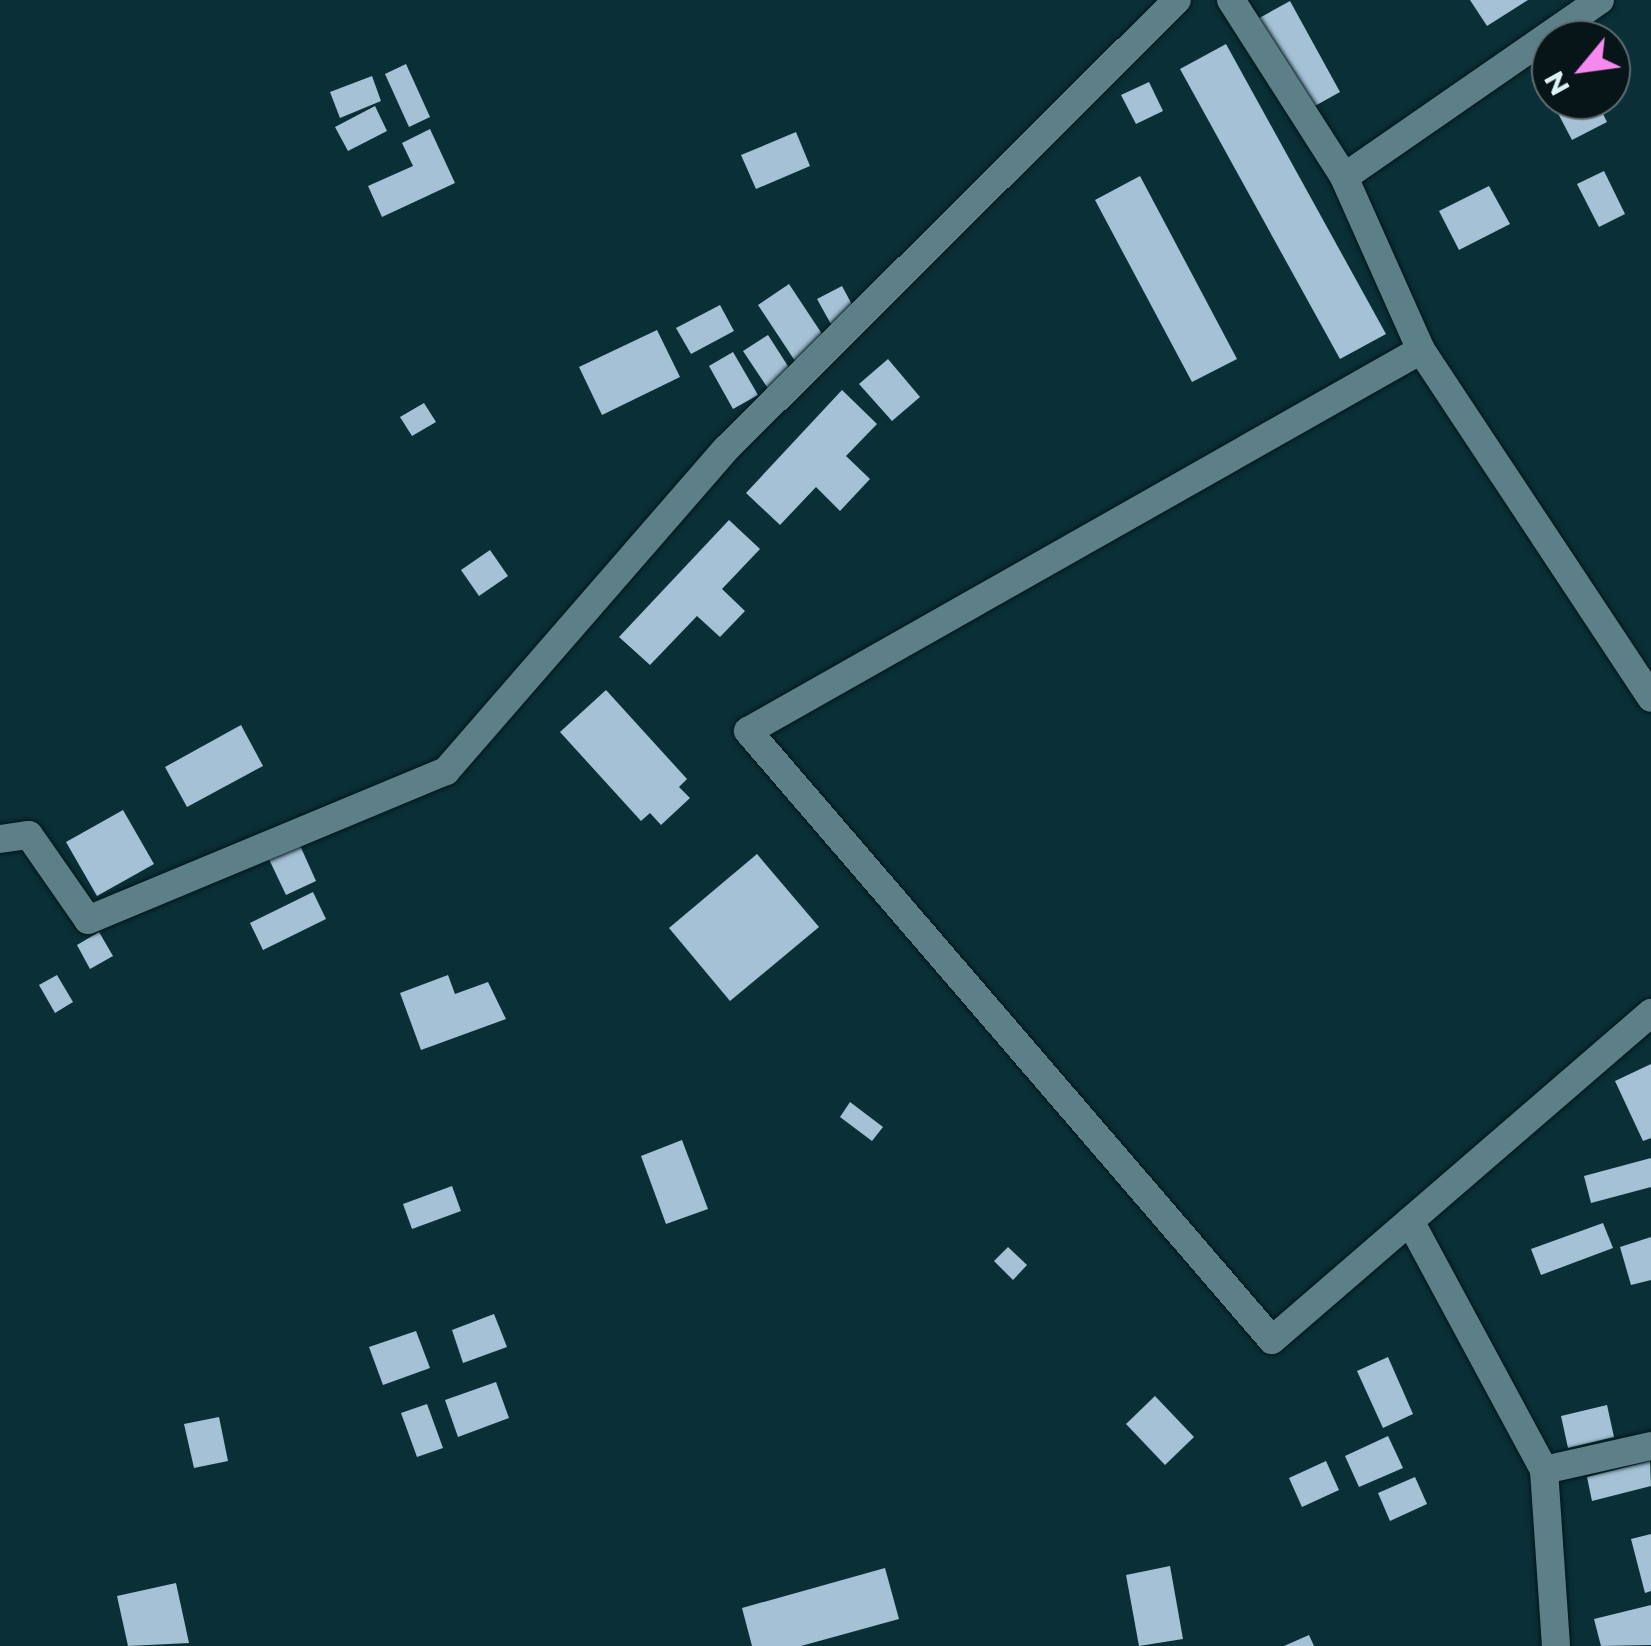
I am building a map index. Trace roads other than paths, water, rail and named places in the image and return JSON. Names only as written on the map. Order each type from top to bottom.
[{"type":"street","points":[[0,839],[29,835],[88,920],[446,771],[726,449],[1178,0]]},
{"type":"street","points":[[1232,0],[1344,176],[1421,350],[1651,698]]},
{"type":"street","points":[[1344,176],[1600,0]]},
{"type":"street","points":[[1421,350],[748,731],[1272,1340],[1651,1014]]},
{"type":"street","points":[[1410,1221],[1544,1470],[1556,1646]]},
{"type":"street","points":[[1544,1470],[1651,1446]]}]
